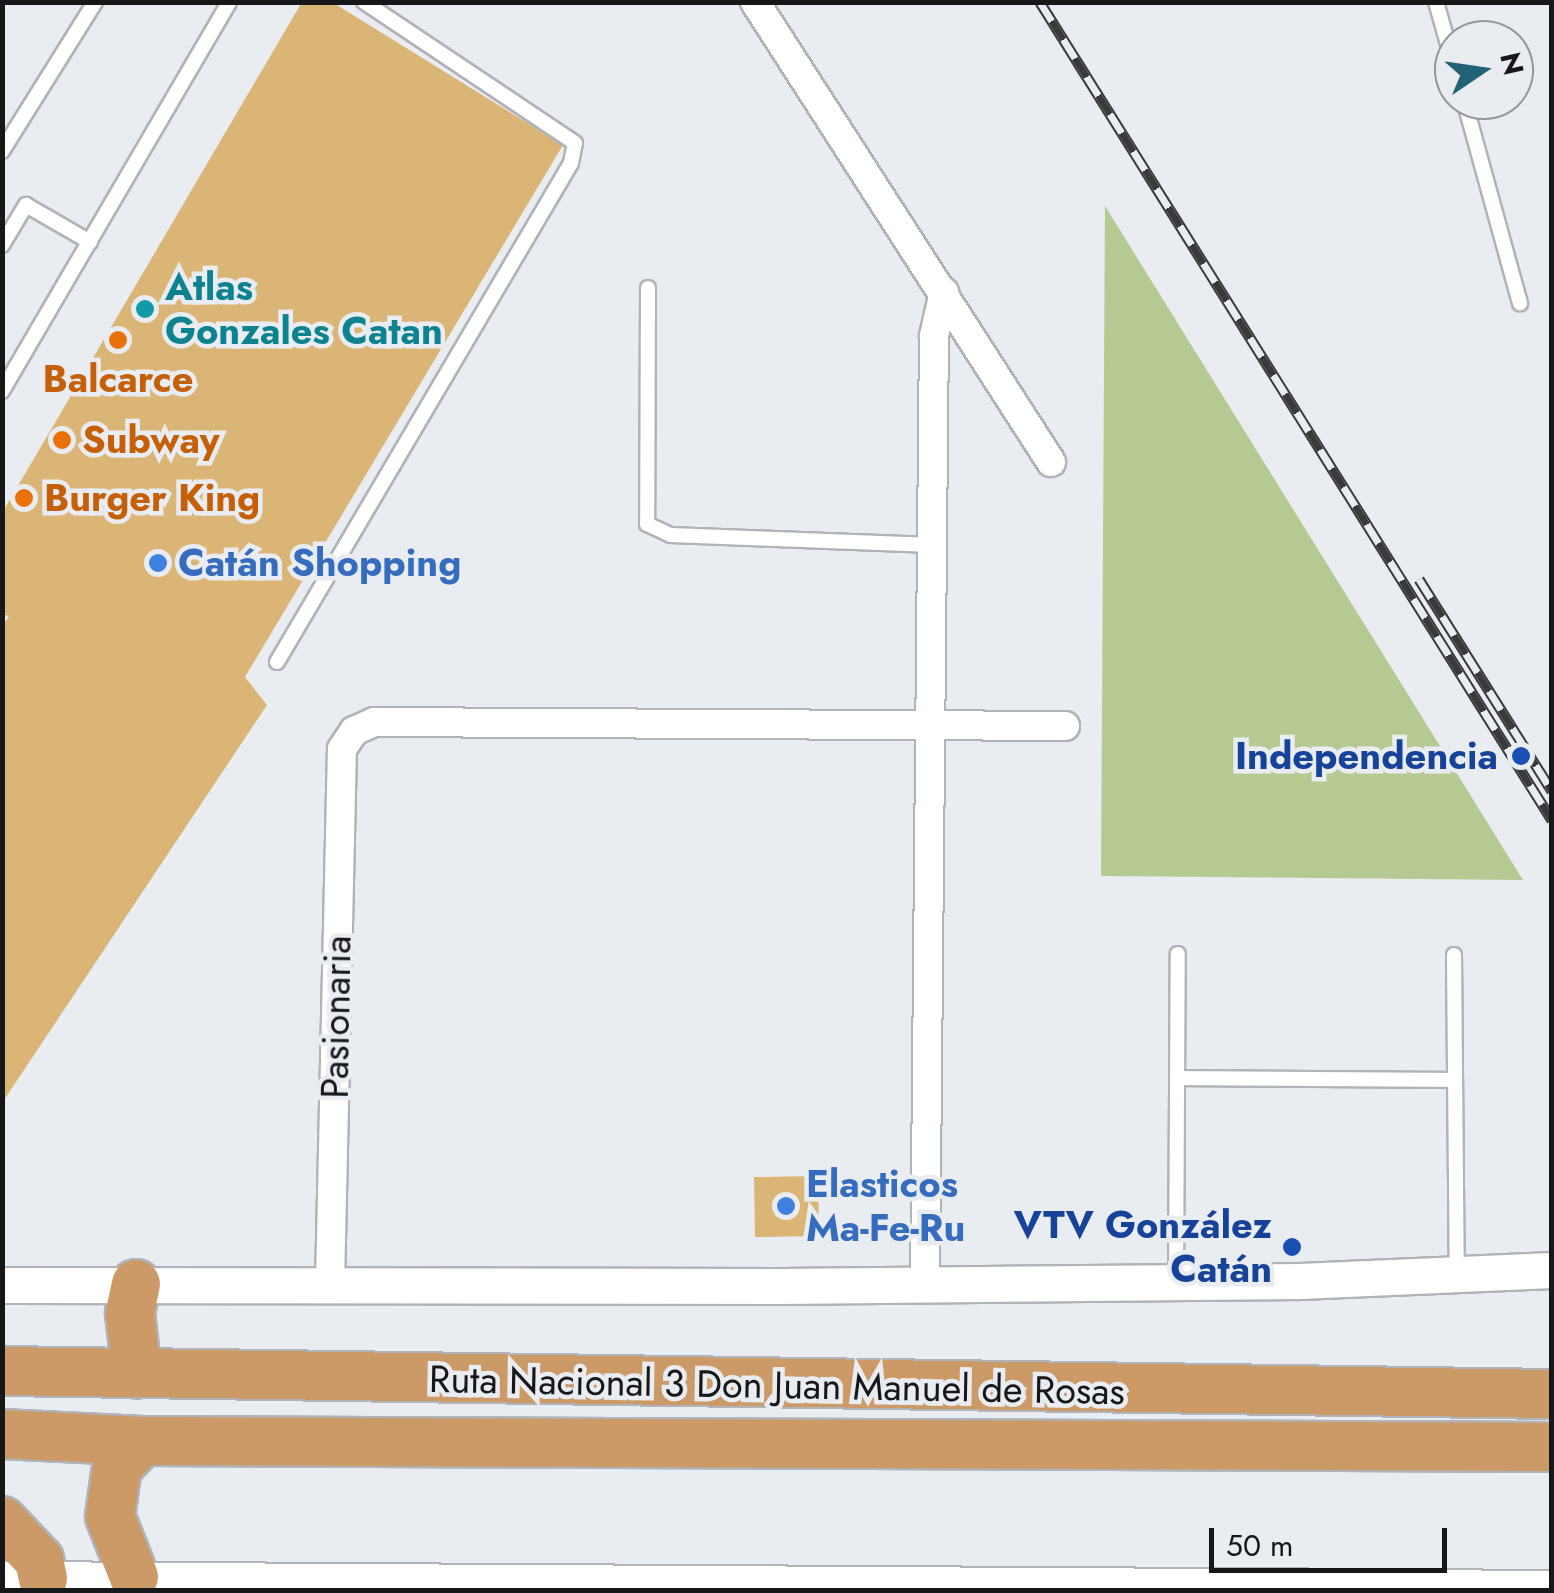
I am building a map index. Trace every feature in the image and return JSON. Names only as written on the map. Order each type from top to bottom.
[{"type":"highway","points":[[136,1284],[130,1314],[137,1374]]},
{"type":"highway","name":"Ruta Nacional 3 Don Juan Manuel de Rosas","points":[[2,1371],[1552,1394]]},
{"type":"highway","name":"Ruta Nacional 3 Don Juan Manuel de Rosas","points":[[2,1434],[142,1441],[1552,1447]]},
{"type":"highway","points":[[134,1577],[110,1516],[118,1466],[142,1441]]},
{"type":"highway","points":[[2,1521],[39,1560],[23,1579]]},
{"type":"street","points":[[755,2],[1050,462]]},
{"type":"street","points":[[925,1284],[934,336],[944,292]]},
{"type":"street","name":"Pasionaria","points":[[330,1284],[342,749],[354,731],[374,722],[929,727]]},
{"type":"street","points":[[929,727],[1065,726]]},
{"type":"street","points":[[2,1284],[1176,1282],[1552,1270]]},
{"type":"street","points":[[23,1579],[134,1577],[1062,1589],[1552,1588]]},
{"type":"lane","points":[[2,151],[95,2]]},
{"type":"lane","points":[[2,390],[229,2]]},
{"type":"lane","points":[[276,662],[571,162],[575,143],[364,2]]},
{"type":"lane","points":[[1470,120],[1520,303]]},
{"type":"lane","points":[[2,245],[26,206],[90,242]]},
{"type":"lane","points":[[648,288],[647,524],[671,535],[932,545]]},
{"type":"lane","points":[[1176,1282],[1178,954]]},
{"type":"lane","points":[[1454,955],[1457,1276]]},
{"type":"lane","points":[[1176,1078],[1454,1080]]},
{"type":"green space","points":[[1105,206],[1523,880],[1101,876]]},
{"type":"building","name":"Catán Shopping","points":[[302,2],[332,2],[563,145],[245,677],[267,705],[2,1103],[2,625],[9,617],[2,613],[2,513]]},
{"type":"building","name":"Elasticos Ma-Fe-Ru","points":[[818,1176],[819,1236],[755,1237],[754,1177]]},
{"type":"railway","points":[[1040,2],[1552,820]]},
{"type":"railway","points":[[1419,579],[1552,791]]},
{"type":"place","name":"Atlas Gonzales Catan","points":[[145,309]]},
{"type":"place","name":"Balcarce","points":[[118,340]]},
{"type":"place","name":"Subway","points":[[62,440]]},
{"type":"place","name":"Burger King","points":[[24,498]]},
{"type":"place","name":"Catán Shopping","points":[[158,563]]},
{"type":"place","name":"Independencia","points":[[1521,756]]},
{"type":"place","name":"Elasticos Ma-Fe-Ru","points":[[786,1206]]},
{"type":"place","name":"VTV González Catán","points":[[1292,1247]]}]
